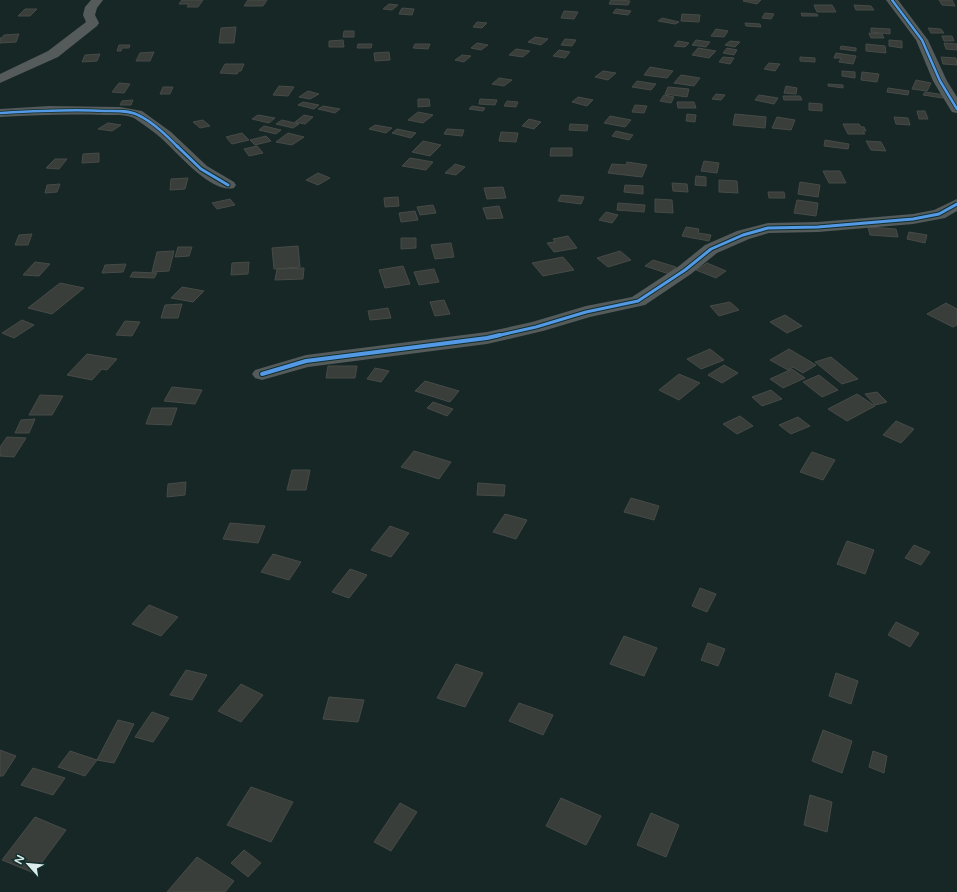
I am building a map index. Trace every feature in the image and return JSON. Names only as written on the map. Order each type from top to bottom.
[{"type":"street","points":[[0,79],[53,54],[93,23],[89,15],[91,7],[97,0]]},
{"type":"street","points":[[892,0],[922,40],[940,81],[957,109]]},
{"type":"street","points":[[0,113],[49,110],[88,110],[120,111],[137,114],[166,135],[201,170],[228,185]]},
{"type":"street","points":[[262,374],[306,362],[487,338],[536,327],[586,312],[638,301],[685,270],[711,249],[743,235],[768,228],[818,227],[913,219],[939,214],[957,204]]},
{"type":"building","points":[[182,0],[203,0],[198,7],[187,7],[189,4],[179,4]]},
{"type":"building","points":[[248,0],[267,0],[263,6],[244,6]]},
{"type":"building","points":[[611,0],[630,1],[628,5],[609,4]]},
{"type":"building","points":[[761,0],[757,4],[743,1]]},
{"type":"building","points":[[939,0],[952,0],[955,6],[942,5]]},
{"type":"building","points":[[389,4],[398,5],[392,10],[383,9]]},
{"type":"building","points":[[814,5],[832,5],[836,12],[817,12]]},
{"type":"building","points":[[854,5],[871,6],[874,10],[856,10]]},
{"type":"building","points":[[402,8],[414,9],[412,15],[399,14]]},
{"type":"building","points":[[25,9],[37,9],[30,16],[18,16]]},
{"type":"building","points":[[616,9],[631,11],[628,15],[613,13]]},
{"type":"building","points":[[564,11],[578,12],[574,19],[561,18]]},
{"type":"building","points":[[765,13],[774,14],[771,19],[762,18]]},
{"type":"building","points":[[801,13],[817,14],[818,16],[802,16]]},
{"type":"building","points":[[682,14],[700,15],[699,22],[681,21]]},
{"type":"building","points":[[662,18],[679,22],[675,24],[658,21]]},
{"type":"building","points":[[477,22],[487,23],[482,28],[473,27]]},
{"type":"building","points":[[745,23],[760,24],[761,27],[746,26]]},
{"type":"building","points":[[236,27],[234,43],[219,43],[221,28]]},
{"type":"building","points":[[871,28],[890,29],[890,34],[871,32]]},
{"type":"building","points":[[928,28],[941,29],[944,33],[931,33]]},
{"type":"building","points":[[716,29],[728,31],[724,37],[711,36]]},
{"type":"building","points":[[344,31],[354,31],[354,37],[343,37]]},
{"type":"building","points":[[869,33],[882,34],[884,38],[871,38]]},
{"type":"building","points":[[19,34],[16,42],[0,43],[0,38],[4,35]]},
{"type":"building","points":[[942,36],[952,36],[954,41],[944,41]]},
{"type":"building","points":[[535,37],[548,39],[541,45],[528,42]]},
{"type":"building","points":[[565,39],[576,40],[572,46],[561,45]]},
{"type":"building","points":[[343,40],[344,47],[329,47],[329,41]]},
{"type":"building","points":[[696,40],[710,42],[706,47],[692,45]]},
{"type":"building","points":[[889,40],[902,41],[902,48],[889,46]]},
{"type":"building","points":[[678,41],[689,43],[685,47],[674,46]]},
{"type":"building","points":[[730,41],[740,42],[735,47],[725,45]]},
{"type":"building","points":[[477,43],[488,45],[481,50],[471,48]]},
{"type":"building","points":[[944,43],[957,44],[957,50],[946,49]]},
{"type":"building","points":[[358,44],[372,44],[371,48],[357,48]]},
{"type":"building","points":[[415,44],[430,44],[428,49],[413,48]]},
{"type":"building","points":[[866,44],[885,46],[886,53],[866,51]]},
{"type":"building","points":[[119,45],[130,45],[129,48],[122,48],[121,51],[117,51]]},
{"type":"building","points":[[841,46],[856,48],[856,51],[840,49]]},
{"type":"building","points":[[698,48],[716,51],[709,58],[692,55]]},
{"type":"building","points":[[727,48],[737,50],[734,55],[723,53]]},
{"type":"building","points":[[516,49],[530,51],[523,57],[509,55]]},
{"type":"building","points":[[559,50],[570,52],[565,58],[553,56]]},
{"type":"building","points":[[154,52],[150,61],[136,61],[140,53]]},
{"type":"building","points":[[389,52],[390,60],[375,61],[374,53]]},
{"type":"building","points":[[836,53],[856,56],[853,64],[839,62],[841,58],[834,58]]},
{"type":"building","points":[[100,54],[97,61],[82,62],[85,55]]},
{"type":"building","points":[[462,55],[471,56],[464,62],[455,60]]},
{"type":"building","points":[[723,57],[734,58],[730,64],[719,62]]},
{"type":"building","points":[[800,57],[815,58],[815,62],[800,61]]},
{"type":"building","points":[[941,57],[956,58],[957,65],[943,64]]},
{"type":"building","points":[[769,63],[780,64],[775,71],[764,69]]},
{"type":"building","points":[[225,64],[244,64],[241,71],[237,74],[220,73]]},
{"type":"building","points":[[650,67],[673,71],[667,78],[644,75]]},
{"type":"building","points":[[603,71],[616,73],[608,80],[595,77]]},
{"type":"building","points":[[842,71],[855,72],[855,78],[842,76]]},
{"type":"building","points":[[862,72],[879,74],[877,82],[861,80]]},
{"type":"building","points":[[681,75],[700,78],[694,86],[674,83]]},
{"type":"building","points":[[499,78],[512,80],[504,86],[492,84]]},
{"type":"building","points":[[916,80],[931,83],[927,91],[912,89]]},
{"type":"building","points":[[637,81],[656,84],[651,90],[632,87]]},
{"type":"building","points":[[119,83],[130,84],[124,93],[112,92]]},
{"type":"building","points":[[828,84],[843,85],[843,88],[828,86]]},
{"type":"building","points":[[279,86],[294,87],[288,96],[273,95]]},
{"type":"building","points":[[786,86],[797,88],[796,94],[784,93]]},
{"type":"building","points":[[163,87],[173,87],[170,94],[160,94]]},
{"type":"building","points":[[668,87],[689,89],[687,97],[665,94]]},
{"type":"building","points":[[888,88],[909,91],[908,95],[887,92]]},
{"type":"building","points":[[308,91],[319,94],[310,99],[299,97]]},
{"type":"building","points":[[925,92],[945,95],[943,98],[923,95]]},
{"type":"building","points":[[716,94],[725,95],[721,100],[712,99]]},
{"type":"building","points":[[664,95],[674,97],[671,103],[660,101]]},
{"type":"building","points":[[759,95],[778,98],[774,104],[755,100]]},
{"type":"building","points":[[783,96],[800,96],[802,100],[784,100]]},
{"type":"building","points":[[578,97],[593,100],[587,106],[572,102]]},
{"type":"building","points":[[418,99],[429,99],[430,106],[418,107]]},
{"type":"building","points":[[480,99],[497,100],[495,105],[479,104]]},
{"type":"building","points":[[133,100],[131,105],[120,105],[122,101]]},
{"type":"building","points":[[507,101],[518,102],[516,107],[504,106]]},
{"type":"building","points":[[303,102],[319,105],[314,109],[298,105]]},
{"type":"building","points":[[677,102],[694,102],[696,108],[678,108]]},
{"type":"building","points":[[809,103],[822,104],[822,111],[809,110]]},
{"type":"building","points":[[635,105],[647,106],[644,113],[632,112]]},
{"type":"building","points":[[323,106],[340,109],[335,113],[318,109]]},
{"type":"building","points":[[472,106],[485,108],[483,111],[469,109]]},
{"type":"building","points":[[917,111],[925,111],[928,119],[919,119]]},
{"type":"building","points":[[418,112],[433,115],[423,123],[408,120]]},
{"type":"building","points":[[687,114],[696,115],[695,122],[686,121]]},
{"type":"building","points":[[735,114],[766,117],[765,128],[733,125]]},
{"type":"building","points":[[258,115],[275,118],[269,123],[252,119]]},
{"type":"building","points":[[304,115],[313,117],[305,124],[295,122]]},
{"type":"building","points":[[610,116],[631,120],[625,127],[604,123]]},
{"type":"building","points":[[777,117],[795,120],[791,130],[772,128]]},
{"type":"building","points":[[894,117],[908,118],[910,125],[896,124]]},
{"type":"building","points":[[529,119],[541,122],[534,129],[522,126]]},
{"type":"building","points":[[203,120],[210,126],[200,128],[193,122]]},
{"type":"building","points":[[282,120],[299,124],[293,128],[276,124]]},
{"type":"building","points":[[108,123],[121,125],[112,131],[98,129]]},
{"type":"building","points":[[570,124],[588,125],[587,131],[569,130]]},
{"type":"building","points":[[843,124],[859,124],[861,127],[864,127],[866,131],[863,131],[865,134],[848,134]]},
{"type":"building","points":[[375,125],[392,128],[386,133],[369,129]]},
{"type":"building","points":[[264,126],[281,130],[276,134],[259,130]]},
{"type":"building","points":[[397,129],[416,133],[411,138],[392,133]]},
{"type":"building","points":[[447,129],[464,130],[462,136],[444,134]]},
{"type":"building","points":[[616,131],[633,135],[629,140],[612,136]]},
{"type":"building","points":[[501,132],[518,133],[516,142],[499,141]]},
{"type":"building","points":[[242,133],[249,140],[232,144],[226,137]]},
{"type":"building","points":[[288,133],[304,137],[292,145],[276,142]]},
{"type":"building","points":[[266,136],[271,141],[255,145],[250,140]]},
{"type":"building","points":[[825,140],[849,144],[848,149],[824,146]]},
{"type":"building","points":[[423,141],[441,145],[430,156],[412,152]]},
{"type":"building","points":[[866,141],[881,142],[886,151],[871,150]]},
{"type":"building","points":[[257,146],[263,153],[249,156],[244,149]]},
{"type":"building","points":[[551,148],[572,148],[572,156],[550,156]]},
{"type":"building","points":[[99,153],[99,162],[82,163],[83,154]]},
{"type":"building","points":[[410,158],[433,162],[426,170],[402,166]]},
{"type":"building","points":[[55,159],[67,159],[59,169],[46,168]]},
{"type":"building","points":[[704,161],[719,163],[717,173],[701,171]]},
{"type":"building","points":[[627,162],[647,165],[642,177],[608,173],[612,164],[626,165]]},
{"type":"building","points":[[455,164],[465,167],[456,175],[445,173]]},
{"type":"building","points":[[823,171],[840,171],[846,183],[829,183]]},
{"type":"building","points":[[318,173],[330,178],[318,185],[306,180]]},
{"type":"building","points":[[696,176],[706,177],[706,186],[695,185]]},
{"type":"building","points":[[188,178],[185,189],[170,190],[171,179]]},
{"type":"building","points":[[719,180],[737,181],[738,193],[719,192]]},
{"type":"building","points":[[800,182],[820,185],[818,197],[798,194]]},
{"type":"building","points":[[672,183],[687,184],[688,192],[673,191]]},
{"type":"building","points":[[60,184],[57,192],[45,193],[47,185]]},
{"type":"building","points":[[625,185],[643,186],[643,194],[624,192]]},
{"type":"building","points":[[503,187],[506,198],[487,199],[484,188]]},
{"type":"building","points":[[768,192],[784,192],[785,198],[769,198]]},
{"type":"building","points":[[561,195],[584,197],[581,204],[558,201]]},
{"type":"building","points":[[398,197],[399,206],[385,207],[384,198]]},
{"type":"building","points":[[230,199],[235,205],[217,209],[212,203]]},
{"type":"building","points":[[655,199],[672,200],[673,213],[655,212]]},
{"type":"building","points":[[797,200],[818,203],[816,216],[794,213]]},
{"type":"building","points":[[618,203],[645,205],[644,212],[617,210]]},
{"type":"building","points":[[433,205],[436,213],[420,215],[417,207]]},
{"type":"building","points":[[499,206],[503,218],[487,219],[483,208]]},
{"type":"building","points":[[415,211],[418,220],[401,222],[399,213]]},
{"type":"building","points":[[606,212],[618,215],[612,223],[599,220]]},
{"type":"building","points":[[686,227],[699,229],[698,233],[711,235],[709,241],[682,236]]},
{"type":"building","points":[[868,227],[896,229],[898,237],[870,235]]},
{"type":"building","points":[[909,232],[927,235],[925,243],[907,239]]},
{"type":"building","points":[[32,234],[28,245],[15,245],[19,235]]},
{"type":"building","points":[[568,236],[577,248],[554,252],[547,243],[555,242],[553,239]]},
{"type":"building","points":[[401,238],[416,238],[416,248],[401,249]]},
{"type":"building","points":[[451,243],[454,257],[435,259],[431,245]]},
{"type":"building","points":[[298,246],[300,267],[274,269],[272,248]]},
{"type":"building","points":[[178,247],[192,247],[189,256],[175,257]]},
{"type":"building","points":[[174,251],[169,271],[152,272],[157,252]]},
{"type":"building","points":[[620,251],[631,260],[608,267],[597,258]]},
{"type":"building","points":[[563,257],[574,270],[543,276],[532,263]]},
{"type":"building","points":[[653,260],[676,267],[669,274],[645,266]]},
{"type":"building","points":[[35,262],[50,264],[39,276],[23,275]]},
{"type":"building","points":[[249,262],[248,274],[231,275],[232,263]]},
{"type":"building","points":[[707,263],[726,271],[716,278],[696,270]]},
{"type":"building","points":[[126,264],[123,272],[102,273],[105,265]]},
{"type":"building","points":[[403,266],[410,284],[385,288],[379,270]]},
{"type":"building","points":[[304,268],[303,279],[275,280],[277,269]]},
{"type":"building","points":[[434,269],[439,282],[419,285],[414,272]]},
{"type":"building","points":[[133,272],[157,273],[154,278],[130,277]]},
{"type":"building","points":[[60,283],[84,288],[52,314],[28,308]]},
{"type":"building","points":[[182,287],[204,291],[193,302],[171,298]]},
{"type":"building","points":[[444,300],[450,314],[435,316],[430,302]]},
{"type":"building","points":[[730,302],[739,310],[719,316],[710,306]]},
{"type":"building","points":[[946,303],[957,309],[957,325],[953,327],[927,314]]},
{"type":"building","points":[[182,304],[178,318],[161,318],[165,305]]},
{"type":"building","points":[[388,308],[391,318],[370,320],[368,311]]},
{"type":"building","points":[[785,315],[802,326],[787,333],[770,322]]},
{"type":"building","points":[[22,320],[34,325],[14,338],[2,333]]},
{"type":"building","points":[[125,321],[140,322],[132,336],[116,335]]},
{"type":"building","points":[[710,349],[724,360],[701,369],[687,359]]},
{"type":"building","points":[[789,349],[816,365],[803,373],[793,367],[788,370],[770,360]]},
{"type":"building","points":[[87,354],[117,359],[107,370],[102,369],[92,380],[67,375]]},
{"type":"building","points":[[831,357],[858,379],[842,384],[815,362]]},
{"type":"building","points":[[724,365],[738,373],[722,383],[708,375]]},
{"type":"building","points":[[328,366],[357,366],[355,378],[326,378]]},
{"type":"building","points":[[375,368],[389,371],[381,382],[367,379]]},
{"type":"building","points":[[792,369],[805,378],[783,388],[770,379]]},
{"type":"building","points":[[679,374],[700,383],[679,400],[659,390]]},
{"type":"building","points":[[819,375],[838,390],[822,397],[803,382]]},
{"type":"building","points":[[425,381],[459,391],[450,402],[415,391]]},
{"type":"building","points":[[172,387],[202,390],[195,404],[164,401]]},
{"type":"building","points":[[771,390],[782,399],[762,406],[752,397]]},
{"type":"building","points":[[877,392],[887,402],[875,405],[865,394]]},
{"type":"building","points":[[857,394],[875,406],[847,421],[828,409]]},
{"type":"building","points":[[40,395],[63,396],[52,415],[29,415]]},
{"type":"building","points":[[433,402],[453,409],[447,416],[427,408]]},
{"type":"building","points":[[152,408],[177,408],[171,425],[146,424]]},
{"type":"building","points":[[740,416],[753,426],[737,434],[723,424]]},
{"type":"building","points":[[798,417],[810,426],[791,434],[779,425]]},
{"type":"building","points":[[35,419],[29,433],[15,433],[21,420]]},
{"type":"building","points":[[896,421],[914,429],[901,443],[883,435]]},
{"type":"building","points":[[7,437],[26,438],[14,457],[0,456],[0,447]]},
{"type":"building","points":[[414,451],[451,462],[439,479],[401,467]]},
{"type":"building","points":[[812,452],[835,460],[823,480],[800,472]]},
{"type":"building","points":[[292,470],[310,470],[306,490],[287,490]]},
{"type":"building","points":[[186,482],[185,495],[167,497],[168,484]]},
{"type":"building","points":[[478,483],[505,485],[504,496],[477,495]]},
{"type":"building","points":[[631,498],[659,506],[654,520],[624,512]]},
{"type":"building","points":[[505,514],[527,520],[516,539],[493,532]]},
{"type":"building","points":[[230,523],[265,526],[258,543],[223,539]]},
{"type":"building","points":[[390,526],[409,533],[391,557],[371,550]]},
{"type":"building","points":[[847,541],[874,550],[865,574],[837,564]]},
{"type":"building","points":[[914,545],[930,552],[921,565],[905,558]]},
{"type":"building","points":[[273,554],[301,562],[289,580],[261,572]]},
{"type":"building","points":[[350,569],[367,575],[349,598],[332,592]]},
{"type":"building","points":[[700,588],[716,594],[707,612],[692,606]]},
{"type":"building","points":[[149,605],[178,617],[161,636],[132,624]]},
{"type":"building","points":[[896,622],[919,633],[910,647],[888,635]]},
{"type":"building","points":[[624,636],[657,648],[644,676],[610,664]]},
{"type":"building","points":[[708,643],[725,649],[718,666],[701,660]]},
{"type":"building","points":[[456,664],[483,673],[465,707],[437,698]]},
{"type":"building","points":[[186,670],[207,675],[192,700],[170,695]]},
{"type":"building","points":[[836,673],[858,681],[851,704],[829,696]]},
{"type":"building","points":[[241,684],[263,695],[241,722],[218,711]]},
{"type":"building","points":[[329,697],[364,700],[358,722],[323,719]]},
{"type":"building","points":[[519,703],[553,715],[543,735],[509,721]]},
{"type":"building","points":[[152,712],[169,718],[153,742],[135,737]]},
{"type":"building","points":[[118,720],[134,724],[114,763],[97,760]]},
{"type":"building","points":[[823,730],[852,741],[842,773],[812,761]]},
{"type":"building","points":[[0,750],[16,756],[3,776],[0,776]]},
{"type":"building","points":[[70,751],[97,760],[85,776],[58,767]]},
{"type":"building","points":[[873,751],[887,756],[884,773],[869,767]]},
{"type":"building","points":[[33,768],[65,778],[53,795],[21,785]]},
{"type":"building","points":[[251,787],[293,802],[271,842],[227,825]]},
{"type":"building","points":[[810,795],[832,802],[827,832],[804,825]]},
{"type":"building","points":[[561,798],[601,816],[586,845],[546,826]]},
{"type":"building","points":[[400,803],[417,812],[391,851],[374,842]]},
{"type":"building","points":[[651,813],[679,825],[666,857],[637,845]]},
{"type":"building","points":[[35,817],[66,830],[34,873],[2,860]]},
{"type":"building","points":[[244,850],[261,863],[248,877],[231,863]]},
{"type":"building","points":[[197,857],[234,881],[225,892],[167,892]]},
{"type":"cycle path","points":[[892,0],[922,40],[940,81],[957,109]]},
{"type":"cycle path","points":[[0,113],[49,110],[88,110],[120,111],[137,114],[166,135],[201,169],[228,185]]},
{"type":"cycle path","points":[[262,374],[306,361],[487,338],[536,327],[586,312],[638,301],[685,270],[711,249],[743,235],[768,228],[818,227],[913,219],[939,214],[957,204]]}]
